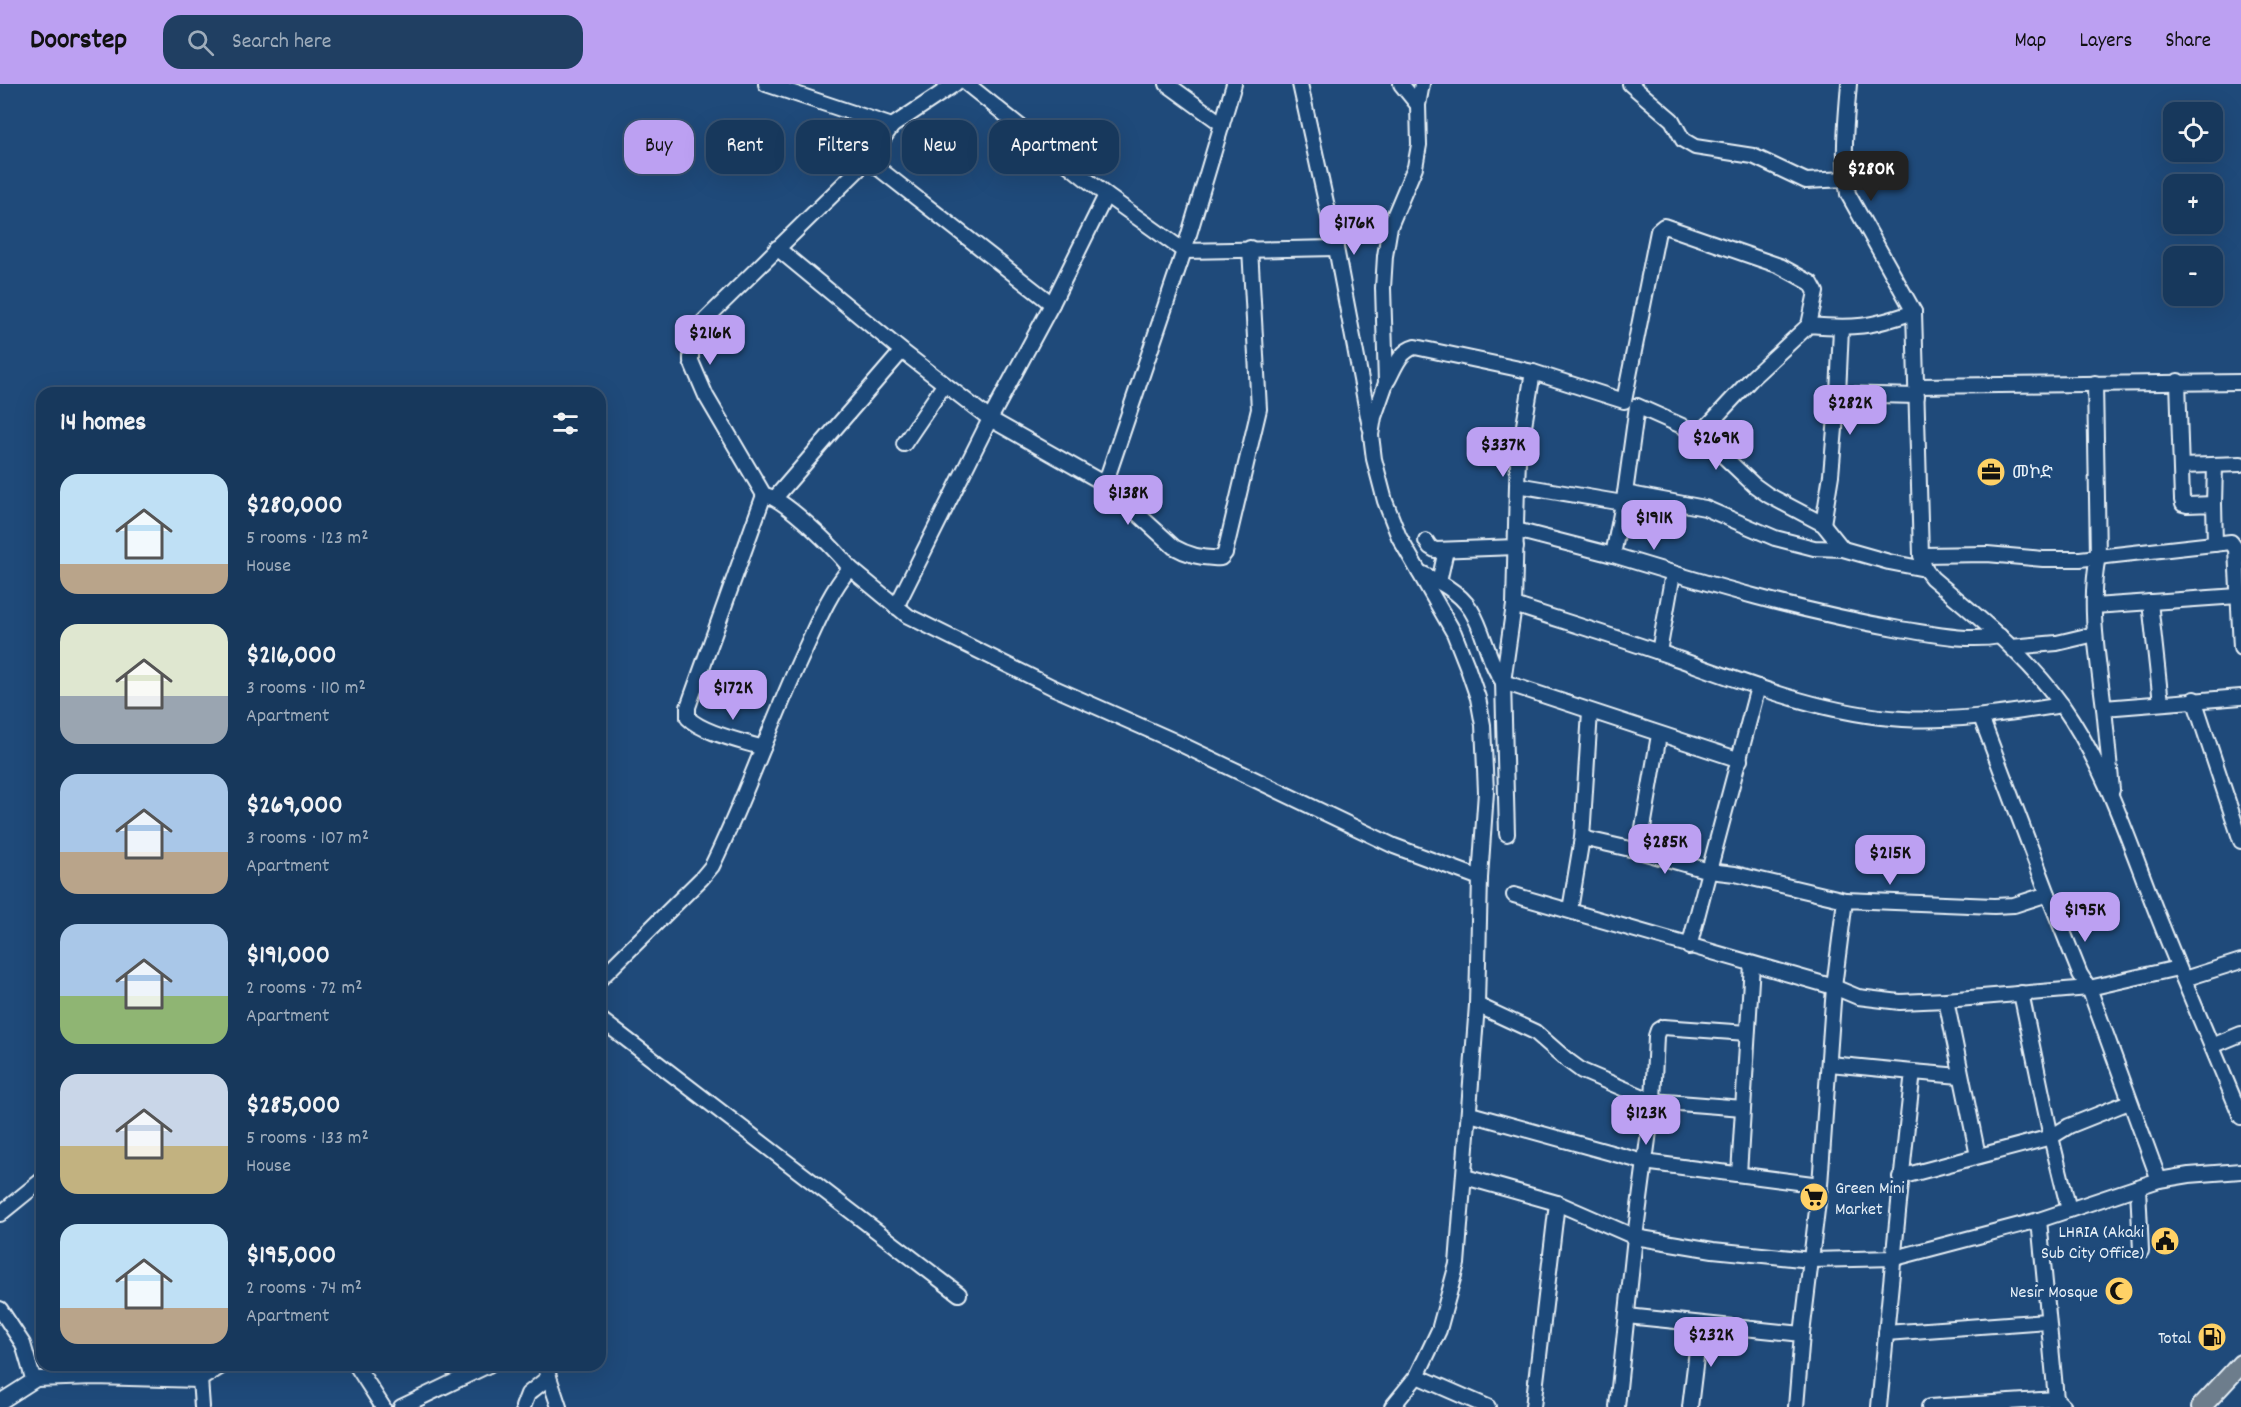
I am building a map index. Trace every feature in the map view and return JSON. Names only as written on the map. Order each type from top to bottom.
[{"type":"main road","points":[[2201,1407],[2241,1364]]},
{"type":"street","points":[[766,84],[892,126]]},
{"type":"street","points":[[890,129],[955,84]]},
{"type":"street","points":[[967,84],[1106,195],[1185,251],[1336,248]]},
{"type":"street","points":[[1167,84],[1222,124]]},
{"type":"street","points":[[1105,484],[1185,251],[1234,84]]},
{"type":"street","points":[[1300,84],[1336,248],[1374,459],[1385,501],[1399,537],[1454,633],[1482,716],[1486,753],[1477,1005],[1466,1177],[1457,1264],[1439,1330],[1417,1376],[1392,1407]]},
{"type":"street","points":[[1401,84],[1418,105]]},
{"type":"street","points":[[1386,383],[1383,288],[1385,256],[1390,226],[1415,167],[1419,145],[1418,105],[1422,84]]},
{"type":"street","points":[[1630,84],[1672,120],[1683,140],[1695,147],[1753,156],[1806,181],[1846,179]]},
{"type":"street","points":[[1849,84],[1845,141],[1848,194],[1914,312],[1923,562],[1932,578],[2000,636],[2033,670],[2062,705],[2090,753],[2114,802],[2181,973],[2241,1117]]},
{"type":"street","points":[[854,174],[700,325],[691,348],[691,360],[706,396],[770,497],[835,549],[850,568],[908,616],[1052,687],[1172,740],[1394,846],[1480,878]]},
{"type":"street","points":[[886,174],[1052,304]]},
{"type":"street","points":[[896,607],[990,418],[1052,304],[1106,195]]},
{"type":"street","points":[[1613,555],[1624,498],[1631,403],[1660,227],[1669,227],[1711,244],[1770,263],[1811,283],[1816,292],[1809,325],[1753,377],[1700,434]]},
{"type":"street","points":[[777,248],[944,385],[990,418],[1105,484],[1174,547],[1185,553],[1221,558],[1225,553],[1259,409],[1250,248]]},
{"type":"street","points":[[1809,325],[1841,328],[1880,324],[1914,312]]},
{"type":"street","points":[[1823,524],[1831,475],[1841,328]]},
{"type":"street","points":[[1371,435],[1374,417],[1386,383],[1402,354],[1408,349],[1415,347],[1533,372],[1631,403],[1700,434],[1754,485],[1768,495],[1823,524],[1843,549]]},
{"type":"street","points":[[763,748],[691,721],[688,718],[688,707],[770,497],[902,351]]},
{"type":"street","points":[[1507,834],[1503,682],[1514,606],[1518,461],[1533,372]]},
{"type":"street","points":[[2178,381],[2183,504],[2214,504]]},
{"type":"street","points":[[1838,394],[2095,383],[2241,382]]},
{"type":"street","points":[[2095,383],[2098,556],[2094,582],[2095,634],[2114,802]]},
{"type":"street","points":[[904,444],[944,385]]},
{"type":"street","points":[[2181,466],[2241,464]]},
{"type":"street","points":[[2215,465],[2215,544]]},
{"type":"street","points":[[1517,484],[1705,508],[1775,538],[1814,548],[1843,549],[1888,562],[1923,562],[1987,554],[2043,559],[2080,559],[2231,542],[2234,544],[2241,648]]},
{"type":"street","points":[[1516,530],[1613,555],[1744,595],[1845,619],[1969,638],[2000,636]]},
{"type":"street","points":[[1426,541],[1430,548],[1435,550],[1516,547]]},
{"type":"street","points":[[1439,582],[1446,550]]},
{"type":"street","points":[[606,973],[712,866],[817,623],[850,568]]},
{"type":"street","points":[[1417,571],[1439,582],[1461,598],[1470,608],[1492,665],[1503,682],[1740,760]]},
{"type":"street","points":[[1659,652],[1673,573]]},
{"type":"street","points":[[2094,606],[2238,596]]},
{"type":"street","points":[[2150,602],[2162,703]]},
{"type":"street","points":[[1514,606],[1659,652],[1796,700],[1862,714],[1902,719],[1941,719],[1981,717],[2062,705]]},
{"type":"street","points":[[2011,647],[2057,643],[2095,634]]},
{"type":"street","points":[[1689,947],[1758,687]]},
{"type":"street","points":[[2104,708],[2241,697]]},
{"type":"street","points":[[2194,699],[2241,841]]},
{"type":"street","points":[[1570,910],[1582,837],[1590,712]]},
{"type":"street","points":[[1981,717],[2048,894],[2080,974],[2089,987],[2158,1180]]},
{"type":"street","points":[[1639,850],[1659,735]]},
{"type":"street","points":[[1582,837],[1711,866],[1729,873],[1845,900],[2000,906],[2048,894]]},
{"type":"street","points":[[1514,895],[1834,987],[1858,997],[1900,1002],[2089,987],[2241,961]]},
{"type":"street","points":[[1796,1407],[1802,1334],[1820,1185],[1834,987],[1845,900]]},
{"type":"street","points":[[1739,1174],[1752,964]]},
{"type":"street","points":[[2021,993],[2051,1137],[2069,1210]]},
{"type":"street","points":[[1946,1000],[1978,1156]]},
{"type":"street","points":[[1477,1005],[1535,1032],[1582,1071],[1653,1101],[1743,1108]]},
{"type":"street","points":[[606,1024],[959,1293]]},
{"type":"street","points":[[1617,1407],[1635,1237],[1653,1101],[1658,1030],[1663,1028],[1748,1033]]},
{"type":"street","points":[[2212,1046],[2241,1034]]},
{"type":"street","points":[[1830,1064],[1960,1076]]},
{"type":"street","points":[[1879,1407],[1895,1258],[1900,1177],[1913,1072]]},
{"type":"street","points":[[1900,1177],[2051,1137],[2069,1126],[2129,1102]]},
{"type":"street","points":[[1470,1114],[1644,1162],[1820,1185]]},
{"type":"street","points":[[1466,1177],[1557,1203],[1635,1237],[1713,1250],[1811,1260],[1895,1258],[2039,1220],[2158,1180],[2241,1171]]},
{"type":"street","points":[[0,1214],[36,1185]]},
{"type":"street","points":[[2138,1187],[2141,1251]]},
{"type":"street","points":[[1533,1407],[1557,1203]]},
{"type":"street","points":[[1929,1407],[2060,1403],[2047,1321],[2039,1220]]},
{"type":"street","points":[[0,1309],[23,1344],[32,1375],[36,1379]]},
{"type":"street","points":[[1627,1316],[1802,1334]]},
{"type":"street","points":[[1886,1333],[2047,1321]]},
{"type":"street","points":[[1690,1407],[1700,1325]]},
{"type":"street","points":[[95,1377],[102,1371]]},
{"type":"street","points":[[199,1371],[202,1407]]},
{"type":"street","points":[[0,1402],[36,1379],[95,1377],[199,1380],[213,1371]]},
{"type":"street","points":[[360,1371],[383,1407]]},
{"type":"street","points":[[523,1407],[528,1394],[547,1371]]},
{"type":"street","points":[[547,1371],[559,1407]]},
{"type":"street","points":[[401,1407],[461,1372]]},
{"type":"street","points":[[1417,1376],[1488,1407]]},
{"type":"place","name":"መኮድ","points":[[1991,472]]},
{"type":"place","name":"Green Mini Market","points":[[1814,1197]]},
{"type":"place","name":"LHRIA (Akaki Sub City Office)","points":[[2165,1241]]},
{"type":"place","name":"Nesir Mosque","points":[[2119,1291]]},
{"type":"place","name":"Total","points":[[2212,1337]]}]
